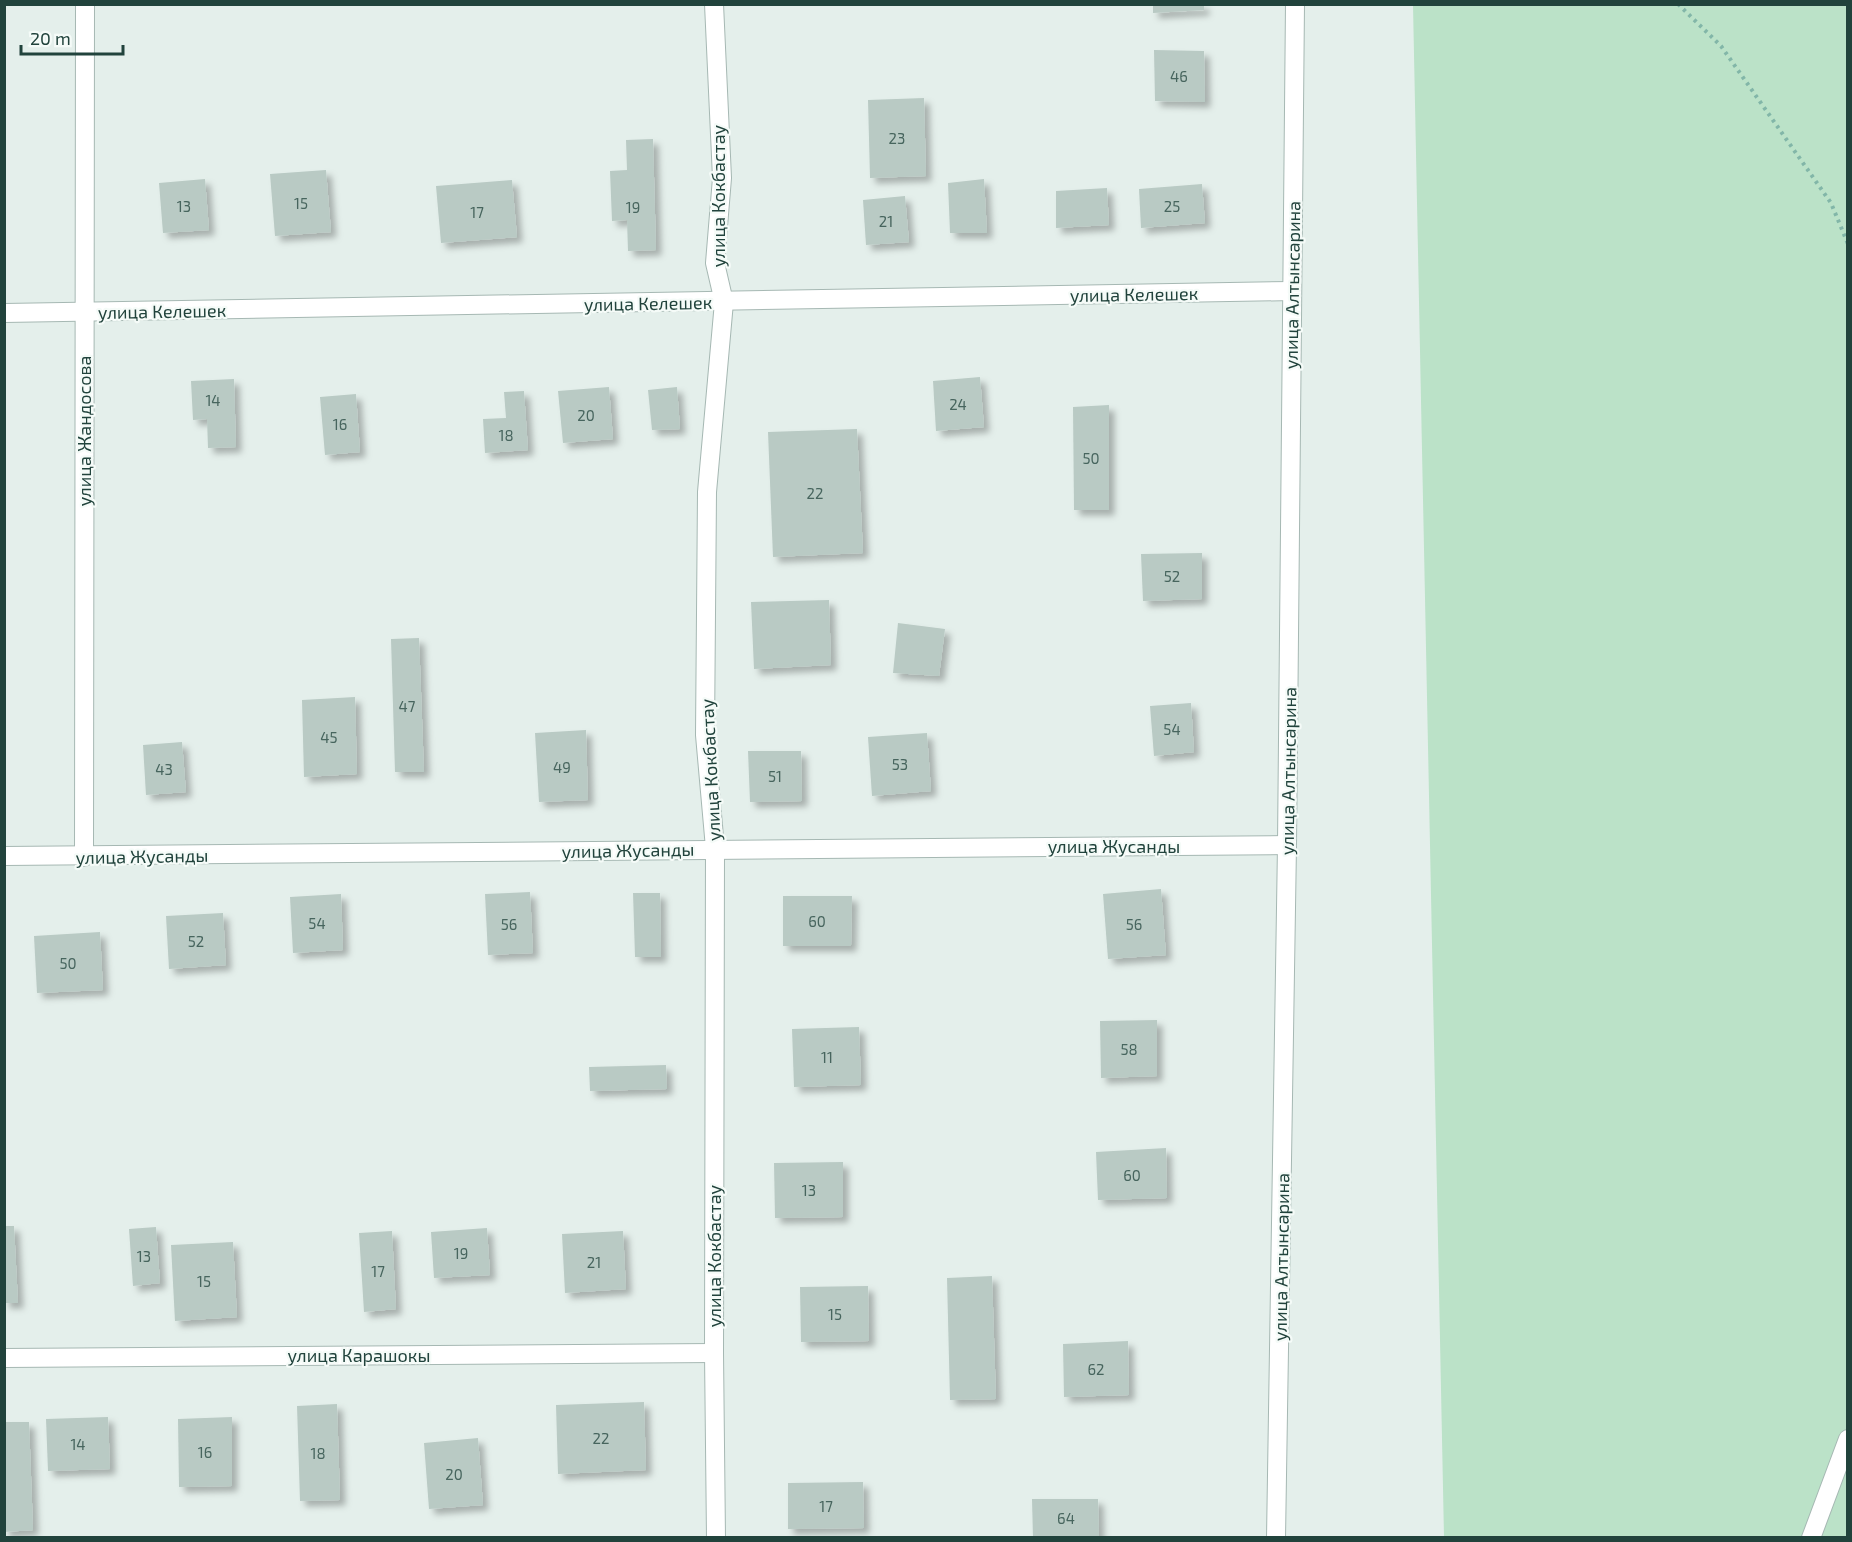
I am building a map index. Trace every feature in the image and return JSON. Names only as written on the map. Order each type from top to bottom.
[{"type":"street","name":"улица Жандосова","points":[[84,857],[85,4]]},
{"type":"street","name":"улица Кокбастау","points":[[714,4],[722,178],[715,263],[724,302],[707,492],[705,735],[715,848],[716,1538]]},
{"type":"street","name":"улица Алтынсарина","points":[[1276,1538],[1287,845],[1295,4]]},
{"type":"street","name":"улица Келешек","points":[[4,313],[1292,291]]},
{"type":"street","name":"улица Жусанды","points":[[4,856],[84,857],[715,848],[1287,845]]},
{"type":"street","name":"улица Карашокы","points":[[4,1358],[714,1353]]},
{"type":"street","points":[[1811,1538],[1848,1439]]},
{"type":"path","points":[[1678,4],[1721,45],[1831,203],[1848,244]]},
{"type":"green space","points":[[1413,5],[1847,5],[1847,1537],[1444,1537]]},
{"type":"building","points":[[1153,4],[1204,4],[1204,10],[1153,13]]},
{"type":"building","points":[[1154,50],[1204,51],[1205,102],[1155,101]]},
{"type":"building","points":[[924,98],[926,176],[870,178],[868,100]]},
{"type":"building","points":[[653,139],[656,250],[628,251],[627,220],[612,221],[610,171],[627,170],[626,140]]},
{"type":"building","points":[[326,170],[331,232],[275,236],[270,174]]},
{"type":"building","points":[[205,179],[209,230],[163,233],[159,183]]},
{"type":"building","points":[[984,179],[987,233],[950,233],[948,183]]},
{"type":"building","points":[[512,180],[517,237],[441,243],[436,186]]},
{"type":"building","points":[[1202,184],[1205,223],[1141,228],[1139,189]]},
{"type":"building","points":[[1107,188],[1109,225],[1056,228],[1056,191]]},
{"type":"building","points":[[905,196],[909,242],[866,245],[863,200]]},
{"type":"building","points":[[980,377],[984,427],[936,431],[933,381]]},
{"type":"building","points":[[234,379],[236,447],[208,448],[207,419],[193,420],[191,381]]},
{"type":"building","points":[[609,387],[613,439],[563,443],[558,391]]},
{"type":"building","points":[[677,387],[680,429],[652,430],[648,390]]},
{"type":"building","points":[[524,391],[528,450],[485,453],[483,419],[506,418],[504,392]]},
{"type":"building","points":[[356,394],[360,452],[325,455],[320,397]]},
{"type":"building","points":[[1109,405],[1109,510],[1074,510],[1073,407]]},
{"type":"building","points":[[857,429],[863,553],[773,557],[768,432]]},
{"type":"building","points":[[1202,553],[1202,599],[1143,601],[1141,554]]},
{"type":"building","points":[[829,600],[831,665],[754,669],[751,602]]},
{"type":"building","points":[[898,623],[945,629],[939,676],[893,673]]},
{"type":"building","points":[[419,638],[424,772],[395,772],[391,639]]},
{"type":"building","points":[[355,697],[357,774],[304,777],[302,700]]},
{"type":"building","points":[[1191,703],[1194,752],[1154,756],[1150,706]]},
{"type":"building","points":[[586,730],[588,800],[539,802],[535,733]]},
{"type":"building","points":[[927,733],[931,791],[872,796],[868,737]]},
{"type":"building","points":[[182,742],[186,792],[146,795],[143,745]]},
{"type":"building","points":[[748,751],[801,751],[802,801],[750,802]]},
{"type":"building","points":[[1161,889],[1166,955],[1108,959],[1103,894]]},
{"type":"building","points":[[530,892],[533,953],[488,955],[485,894]]},
{"type":"building","points":[[633,893],[660,893],[661,957],[635,957]]},
{"type":"building","points":[[341,894],[343,950],[293,953],[290,897]]},
{"type":"building","points":[[783,896],[852,896],[851,946],[783,946]]},
{"type":"building","points":[[223,913],[226,965],[169,969],[166,916]]},
{"type":"building","points":[[100,932],[103,990],[37,993],[34,936]]},
{"type":"building","points":[[1157,1020],[1157,1076],[1101,1078],[1100,1021]]},
{"type":"building","points":[[859,1027],[861,1085],[794,1087],[792,1029]]},
{"type":"building","points":[[666,1065],[667,1089],[590,1091],[589,1067]]},
{"type":"building","points":[[1166,1148],[1167,1198],[1098,1200],[1096,1152]]},
{"type":"building","points":[[843,1162],[843,1217],[775,1218],[774,1163]]},
{"type":"building","points":[[4,1226],[14,1226],[18,1303],[4,1303]]},
{"type":"building","points":[[156,1227],[160,1283],[133,1286],[129,1229]]},
{"type":"building","points":[[487,1228],[490,1275],[434,1278],[431,1232]]},
{"type":"building","points":[[392,1231],[396,1309],[364,1312],[359,1233]]},
{"type":"building","points":[[623,1231],[626,1289],[565,1293],[562,1234]]},
{"type":"building","points":[[233,1242],[237,1317],[175,1321],[171,1245]]},
{"type":"building","points":[[992,1276],[996,1399],[950,1400],[947,1278]]},
{"type":"building","points":[[868,1286],[869,1341],[801,1342],[800,1287]]},
{"type":"building","points":[[1128,1341],[1129,1395],[1064,1397],[1063,1344]]},
{"type":"building","points":[[644,1402],[646,1470],[558,1474],[556,1405]]},
{"type":"building","points":[[337,1404],[340,1500],[300,1501],[297,1406]]},
{"type":"building","points":[[108,1417],[110,1469],[48,1471],[46,1419]]},
{"type":"building","points":[[232,1417],[232,1486],[179,1487],[178,1419]]},
{"type":"building","points":[[4,1422],[29,1422],[33,1530],[4,1532]]},
{"type":"building","points":[[478,1438],[483,1505],[429,1509],[424,1443]]},
{"type":"building","points":[[863,1482],[864,1528],[788,1529],[788,1483]]},
{"type":"building","points":[[1032,1499],[1098,1499],[1099,1538],[1033,1538]]}]
